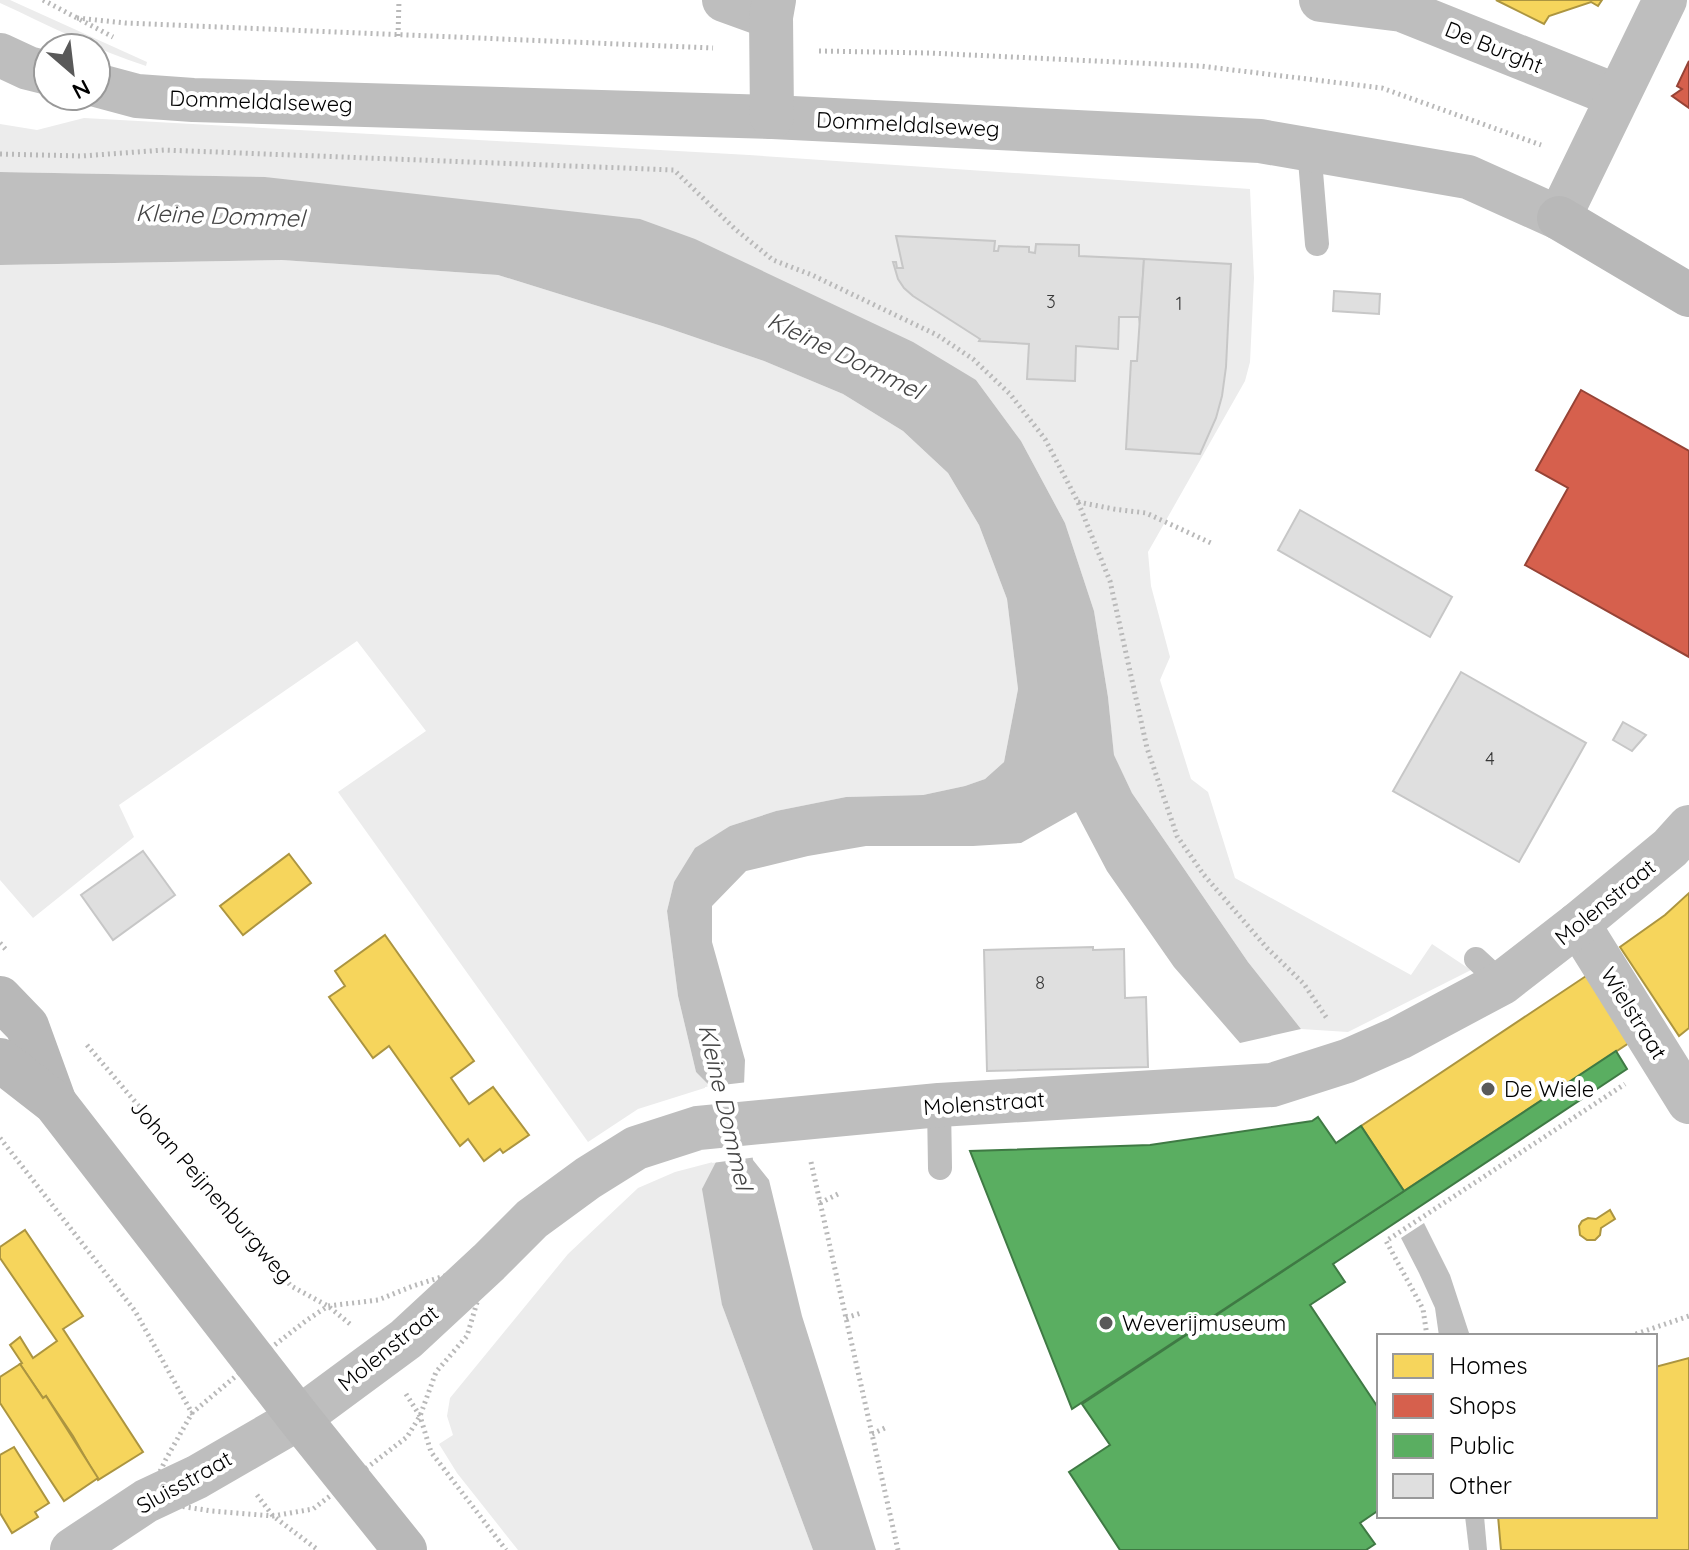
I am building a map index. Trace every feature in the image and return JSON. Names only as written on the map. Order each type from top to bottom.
[{"type":"main road","name":"Dommeldalseweg","points":[[1559,218],[1689,295]]},
{"type":"main road","points":[[6,978],[55,1103]]},
{"type":"main road","points":[[0,1060],[55,1103],[405,1550]]},
{"type":"street","points":[[724,0],[772,23],[772,117]]},
{"type":"street","name":"De Burght","points":[[1321,0],[1402,10],[1617,96]]},
{"type":"street","points":[[1559,218],[1665,0]]},
{"type":"street","points":[[0,55],[32,69]]},
{"type":"street","name":"Dommeldalseweg","points":[[112,89],[137,96],[193,100],[772,117],[1260,141],[1468,177],[1559,218]]},
{"type":"street","name":"Molenstraat","points":[[299,1418],[406,1339],[532,1219],[636,1148],[698,1128],[939,1105],[1272,1085],[1347,1061],[1399,1038],[1489,971],[1578,924],[1670,848],[1689,827]]},
{"type":"street","name":"Wielstraat","points":[[1578,924],[1689,1102]]},
{"type":"street","name":"Sluisstraat","points":[[72,1550],[146,1501],[197,1477],[299,1418]]},
{"type":"lane","points":[[1309,148],[1317,244]]},
{"type":"lane","points":[[939,1105],[940,1168]]},
{"type":"path","points":[[43,0],[77,18],[125,23],[398,36],[772,23],[929,53],[1200,66],[1382,88],[1587,162]]},
{"type":"path","points":[[398,36],[399,0]]},
{"type":"path","points":[[0,154],[82,156],[164,150],[674,170],[735,229],[773,260],[812,275],[937,335],[973,359],[1010,394],[1045,439],[1078,502],[1110,581],[1147,748],[1177,836],[1233,910],[1304,984],[1327,1019],[1347,1061]]},
{"type":"path","points":[[1078,502],[1146,513],[1211,543]]},
{"type":"path","points":[[0,943],[6,978]]},
{"type":"path","name":"Johan Peijnenburgweg","points":[[85,1043],[291,1286],[328,1306],[352,1325],[380,1357],[420,1416],[431,1452],[506,1550]]},
{"type":"path","points":[[1427,1334],[1423,1309],[1386,1241],[1662,1059]]},
{"type":"path","points":[[783,1120],[820,1203],[898,1550]]},
{"type":"path","points":[[0,1138],[135,1311],[192,1413],[227,1459],[273,1516],[318,1550]]},
{"type":"path","points":[[820,1203],[838,1194]]},
{"type":"path","points":[[846,1318],[861,1313]]},
{"type":"path","points":[[1636,1334],[1689,1316]]},
{"type":"path","points":[[872,1434],[887,1427]]},
{"type":"shaded area","points":[[0,0],[10,0],[81,32],[61,32],[0,3]]},
{"type":"shaded area","points":[[112,46],[147,62],[146,66],[112,53]]},
{"type":"shaded area","points":[[84,118],[749,155],[1250,189],[1254,278],[1250,362],[1245,381],[1148,552],[1151,586],[1170,657],[1160,680],[1191,779],[1208,792],[1235,878],[1411,975],[1432,944],[1471,970],[1348,1032],[1301,1029],[1248,962],[1132,793],[1114,756],[1094,611],[1065,523],[1021,441],[976,380],[265,177],[0,172],[0,124],[37,130]]},
{"type":"shaded area","points":[[282,260],[498,275],[764,361],[843,394],[903,431],[948,473],[979,525],[1007,599],[1018,689],[1004,762],[985,779],[965,786],[923,795],[846,797],[776,811],[730,826],[674,882],[667,911],[678,996],[696,1072],[711,1086],[638,1109],[588,1142],[338,792],[426,731],[357,641],[119,805],[134,837],[33,918],[0,880],[0,265]]},
{"type":"shaded area","points":[[717,1161],[722,1305],[813,1550],[518,1550],[457,1473],[439,1444],[453,1435],[447,1416],[450,1398],[568,1254],[638,1188],[675,1172]]},
{"type":"water","name":"Kleine Dommel","points":[[0,172],[265,177],[640,219],[695,239],[913,342],[976,380],[1021,441],[1065,523],[1094,611],[1114,755],[1132,793],[1248,962],[1301,1029],[1240,1043],[1174,967],[1107,871],[1076,812],[1021,843],[866,846],[746,871],[712,906],[712,942],[745,1060],[744,1085],[753,1160],[769,1180],[802,1316],[876,1550],[813,1550],[722,1305],[702,1189],[717,1160],[711,1087],[696,1072],[678,996],[667,911],[674,882],[695,848],[730,826],[776,811],[846,797],[923,795],[965,786],[985,779],[1004,762],[1018,689],[1007,599],[979,525],[948,473],[903,431],[843,394],[764,361],[498,275],[282,260],[0,265]]},
{"type":"water","points":[[1424,1223],[1450,1275],[1469,1334],[1439,1334],[1435,1308],[1401,1238]]},
{"type":"water","points":[[1465,1518],[1484,1518],[1487,1550],[1469,1550]]},
{"type":"pier","points":[[748,1082],[757,1157],[712,1163],[705,1087]]},
{"type":"building: Homes","points":[[1496,0],[1602,0],[1598,6],[1591,2],[1549,16],[1544,24]]},
{"type":"building: Homes","points":[[289,854],[311,883],[243,935],[220,906]]},
{"type":"building: Homes","points":[[1689,893],[1689,1028],[1679,1036],[1620,947],[1665,915]]},
{"type":"building: Homes","points":[[385,935],[474,1061],[451,1078],[469,1104],[493,1087],[529,1135],[503,1153],[500,1149],[484,1161],[468,1139],[460,1146],[389,1046],[373,1058],[329,997],[345,986],[335,971]]},
{"type":"building: Homes","name":"De Wiele","points":[[1586,976],[1632,1041],[1404,1191],[1361,1126]]},
{"type":"building: Homes","points":[[1610,1210],[1615,1219],[1601,1228],[1595,1240],[1587,1240],[1580,1235],[1582,1221],[1596,1219]]},
{"type":"building: Homes","points":[[25,1230],[83,1316],[63,1329],[143,1452],[98,1480],[73,1436],[46,1396],[43,1398],[10,1345],[20,1337],[33,1358],[57,1341],[0,1258],[0,1247]]},
{"type":"building: Homes","points":[[1689,1358],[1689,1550],[1501,1550],[1498,1518],[1657,1518],[1657,1366]]},
{"type":"building: Homes","points":[[20,1364],[43,1398],[46,1396],[98,1478],[64,1501],[0,1403],[0,1377]]},
{"type":"building: Homes","points":[[14,1447],[49,1503],[35,1512],[38,1517],[12,1533],[0,1513],[0,1455]]},
{"type":"building: Shops","points":[[1689,61],[1689,108],[1672,96],[1682,89],[1677,86]]},
{"type":"building: Shops","points":[[1581,390],[1689,451],[1689,657],[1525,565],[1568,488],[1536,470]]},
{"type":"building: Public","points":[[1616,1051],[1627,1069],[1333,1264],[1345,1282],[1310,1305],[1377,1406],[1377,1511],[1360,1523],[1375,1544],[1366,1550],[1120,1550],[1069,1472],[1110,1445],[1082,1404]]},
{"type":"building: Public","points":[[1318,1117],[1336,1143],[1361,1126],[1404,1191],[1072,1409],[970,1151],[1150,1145],[1312,1121]]},
{"type":"building: Other","points":[[896,236],[995,241],[994,251],[998,251],[999,246],[1029,247],[1029,252],[1035,253],[1036,244],[1079,245],[1079,256],[1144,259],[1140,324],[1139,317],[1119,317],[1118,349],[1076,346],[1075,381],[1027,379],[1029,344],[979,341],[904,288],[893,262],[896,262],[897,268],[903,268]]},
{"type":"building: Other","points":[[1144,259],[1231,264],[1222,396],[1200,454],[1126,449],[1131,361],[1137,361]]},
{"type":"building: Other","points":[[1334,291],[1380,294],[1379,314],[1333,311]]},
{"type":"building: Other","points":[[1300,510],[1452,597],[1430,637],[1278,550]]},
{"type":"building: Other","points":[[1461,672],[1586,743],[1519,862],[1393,791]]},
{"type":"building: Other","points":[[1623,722],[1646,735],[1632,751],[1613,740]]},
{"type":"building: Other","points":[[143,851],[175,895],[113,940],[81,895]]},
{"type":"building: Other","points":[[1093,947],[1093,950],[1124,949],[1125,998],[1146,997],[1148,1067],[987,1071],[984,950]]},
{"type":"place","name":"De Wiele","points":[[1488,1089]]},
{"type":"place","name":"Weverijmuseum","points":[[1106,1323]]}]
